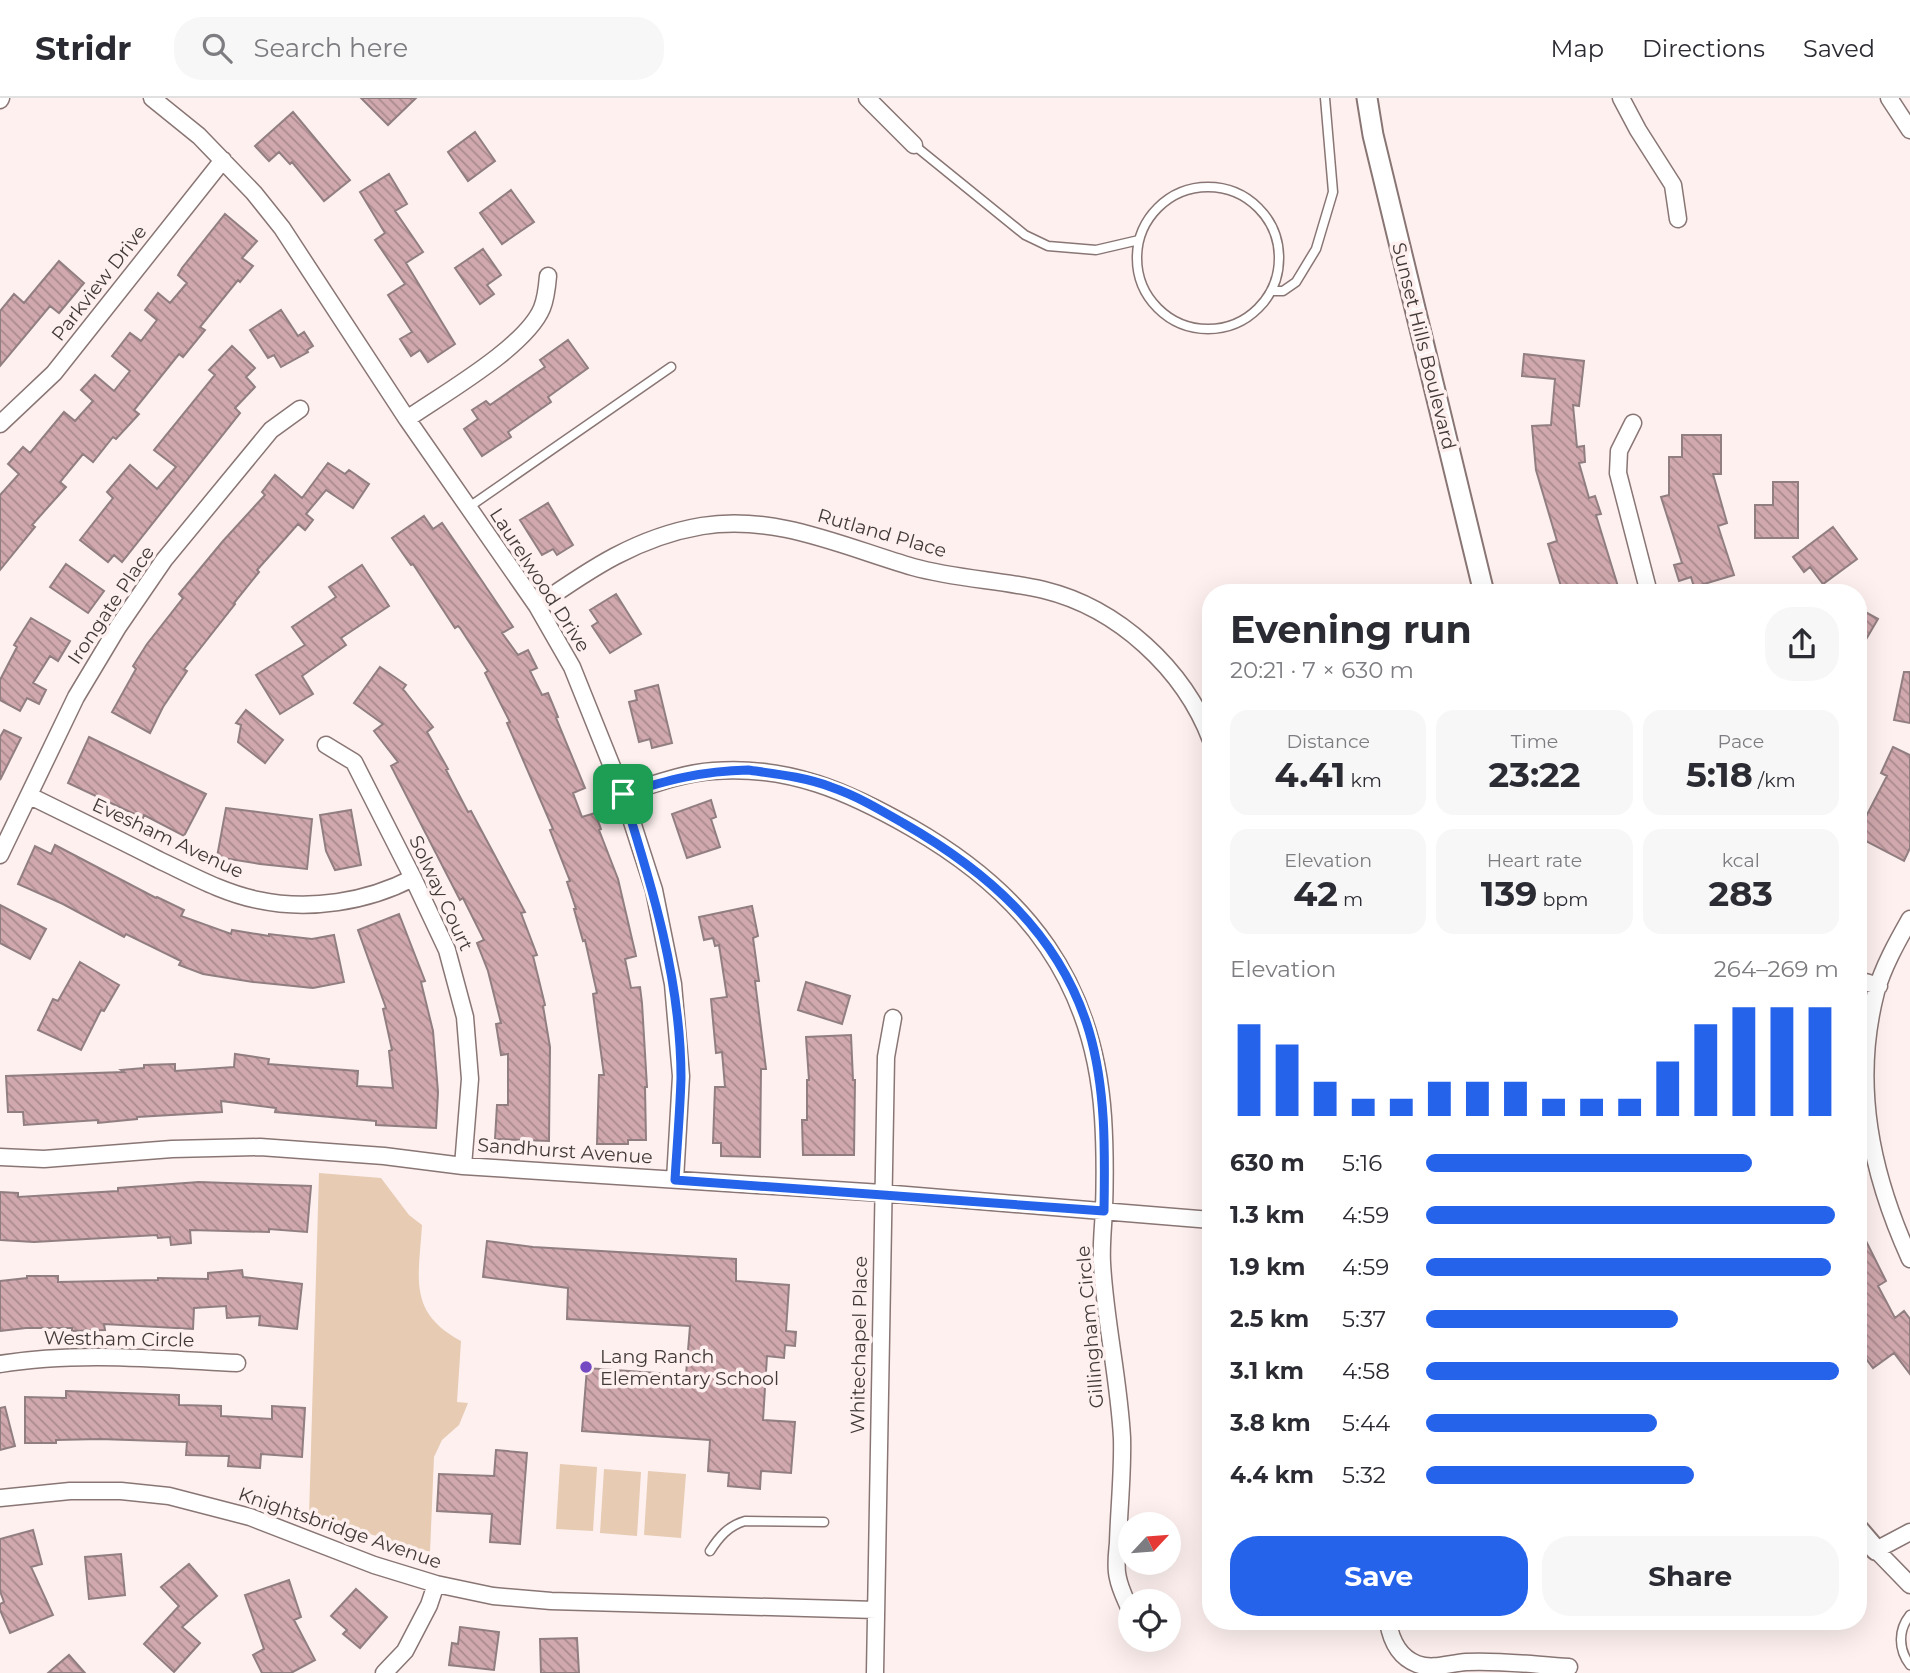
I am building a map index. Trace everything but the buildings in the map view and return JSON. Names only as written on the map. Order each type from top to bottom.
[{"type":"street","name":"Laurelwood Drive","points":[[152,98],[199,136],[254,193],[282,228],[407,419],[537,606],[572,667],[623,794],[654,890],[673,984],[681,1076],[675,1180]]},
{"type":"street","points":[[867,98],[914,145]]},
{"type":"street","name":"Sunset Hills Boulevard","points":[[1367,98],[1373,135],[1481,584]]},
{"type":"street","points":[[1621,98],[1672,185],[1678,219]]},
{"type":"street","points":[[1889,98],[1910,130]]},
{"type":"street","name":"Parkview Drive","points":[[0,424],[54,373],[223,160]]},
{"type":"street","points":[[407,419],[503,353],[525,334],[541,311],[547,293],[548,276]]},
{"type":"street","name":"Irongate Place","points":[[0,855],[76,696],[137,599],[164,561],[271,430],[300,409]]},
{"type":"street","points":[[1633,423],[1619,451],[1618,473],[1647,584]]},
{"type":"street","name":"Rutland Place","points":[[537,606],[601,562],[648,539],[703,526],[757,524],[809,533],[924,570],[1045,590],[1089,607],[1132,634],[1155,655],[1175,677],[1202,722]]},
{"type":"street","name":"Solway Court","points":[[326,745],[354,762],[447,950],[465,1017],[470,1079],[463,1166]]},
{"type":"street","name":"Gillingham Circle","points":[[623,794],[664,781],[711,771],[748,770],[790,776],[830,786],[865,801],[945,847],[986,878],[1022,913],[1049,949],[1074,991],[1089,1031],[1099,1071],[1103,1117],[1102,1261],[1122,1438],[1117,1576],[1122,1589]]},
{"type":"street","name":"Evesham Avenue","points":[[30,796],[211,885],[257,900],[301,905],[339,903],[400,885],[413,878]]},
{"type":"street","points":[[1867,1060],[1868,1034],[1879,986],[1894,947],[1910,919]]},
{"type":"street","points":[[1867,983],[1879,986]]},
{"type":"street","name":"Whitechapel Place","points":[[874,1673],[882,1193],[886,1057],[893,1018]]},
{"type":"street","points":[[1867,1103],[1869,1134],[1879,1180],[1891,1218],[1910,1259]]},
{"type":"street","name":"Sandhurst Avenue","points":[[0,1157],[44,1158],[172,1149],[260,1147],[384,1156],[463,1166],[882,1193],[1202,1219]]},
{"type":"street","name":"Westham Circle","points":[[0,1364],[34,1358],[237,1363]]},
{"type":"street","name":"Knightsbridge Avenue","points":[[0,1498],[70,1491],[121,1491],[170,1496],[250,1517],[374,1565],[436,1584],[493,1596],[551,1601],[876,1610]]},
{"type":"street","points":[[1876,1550],[1910,1532]]},
{"type":"street","points":[[1867,1540],[1910,1585]]},
{"type":"street","points":[[384,1673],[405,1651],[429,1605],[436,1584]]},
{"type":"street","points":[[1389,1630],[1390,1637],[1402,1655],[1417,1664],[1430,1667],[1467,1662],[1569,1667]]},
{"type":"lane","points":[[1271,291],[1283,291],[1296,282],[1316,249],[1333,192],[1325,98]]},
{"type":"lane","points":[[914,145],[1025,234],[1048,246],[1096,250],[1139,240]]},
{"type":"lane","points":[[1203,187],[1226,189],[1247,198],[1264,213],[1275,233],[1280,257],[1276,281],[1271,291],[1265,303],[1247,319],[1225,329],[1200,330],[1177,323],[1157,309],[1143,289],[1137,265],[1139,240],[1147,221],[1161,204],[1181,192],[1203,187]]},
{"type":"lane","points":[[469,508],[671,367]]},
{"type":"lane","points":[[710,1551],[734,1524],[745,1521],[824,1522]]},
{"type":"lane","points":[[1910,1615],[1902,1625],[1901,1641],[1904,1657],[1910,1665]]},
{"type":"shaded area","points":[[319,1173],[381,1178],[409,1215],[422,1225],[419,1277],[424,1305],[444,1330],[461,1341],[457,1402],[468,1403],[459,1425],[442,1440],[434,1457],[430,1552],[309,1516]]},
{"type":"shaded area","points":[[560,1464],[597,1467],[593,1531],[556,1529]]},
{"type":"shaded area","points":[[604,1469],[641,1472],[637,1536],[600,1533]]},
{"type":"shaded area","points":[[648,1471],[686,1474],[681,1538],[644,1535]]},
{"type":"place","name":"Lang Ranch Elementary School","points":[[586,1367]]},
{"type":"route","points":[[748,770],[790,776],[830,786],[865,801],[945,847],[986,878],[1022,913],[1049,949],[1074,991],[1089,1031],[1099,1071],[1103,1117],[1104,1211],[675,1180],[681,1076],[673,984],[654,890],[623,794],[664,781],[711,771],[748,770]]}]
